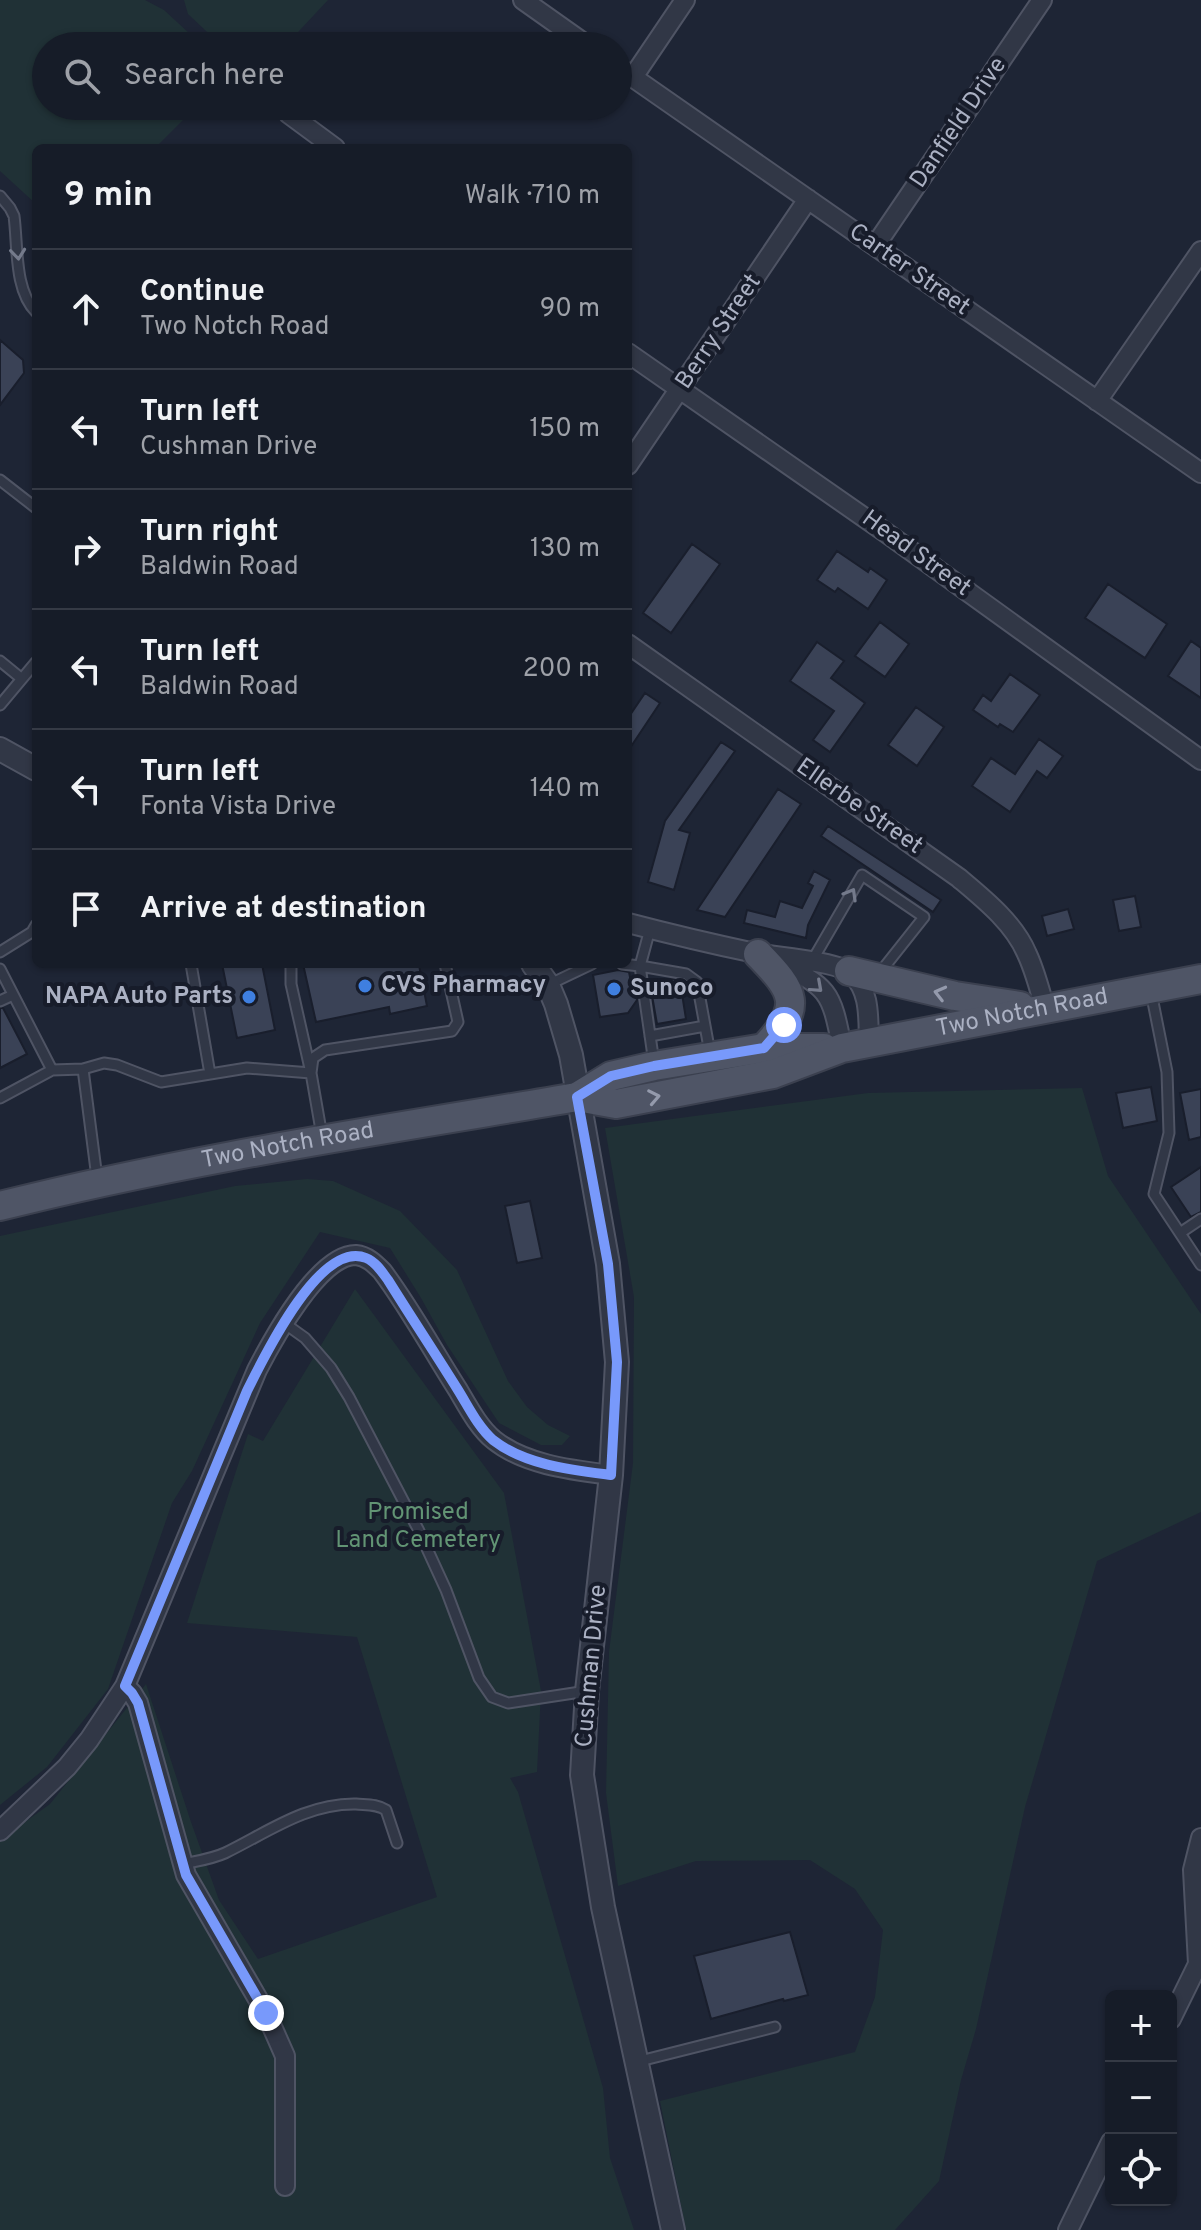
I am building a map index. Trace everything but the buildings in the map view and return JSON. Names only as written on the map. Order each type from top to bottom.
[{"type":"main road","points":[[758,954],[786,984],[790,1000],[784,1025],[764,1048]]},
{"type":"main road","points":[[863,974],[955,996],[1045,1009]]},
{"type":"main road","name":"Two Notch Road","points":[[0,1206],[98,1181],[577,1097],[616,1104],[773,1074],[856,1046],[1201,979]]},
{"type":"main road","name":"Two Notch Road","points":[[577,1097],[611,1076],[654,1066],[764,1048],[856,1046]]},
{"type":"street","points":[[523,0],[568,32]]},
{"type":"street","points":[[632,64],[685,0]]},
{"type":"street","name":"Danfield Drive","points":[[875,246],[1042,0]]},
{"type":"street","name":"Carter Street","points":[[632,77],[1201,473]]},
{"type":"street","points":[[297,120],[330,144]]},
{"type":"street","name":"Berry Street","points":[[632,459],[808,199]]},
{"type":"street","points":[[1097,401],[1201,251]]},
{"type":"street","name":"Head Street","points":[[632,356],[885,532],[1201,760]]},
{"type":"street","name":"Ellerbe Street","points":[[632,647],[978,893],[1023,944],[1045,1009]]},
{"type":"street","points":[[0,749],[32,767]]},
{"type":"street","points":[[632,924],[758,954],[812,961],[863,974],[858,982],[866,996],[856,1046]]},
{"type":"street","points":[[758,954],[822,988],[856,1046]]},
{"type":"street","name":"Cushman Drive","points":[[536,968],[548,985],[567,1039],[608,1264],[617,1362],[611,1475],[587,1691],[582,1775],[603,1907],[673,2230]]},
{"type":"street","points":[[0,1831],[67,1767],[125,1686],[247,1391],[269,1346],[315,1280],[334,1263],[356,1255],[374,1263],[493,1439],[534,1460],[611,1475]]},
{"type":"street","points":[[125,1686],[138,1703],[186,1875],[266,2013],[285,2056],[285,2186]]},
{"type":"street","points":[[1177,2007],[1199,1965],[1193,1870],[1201,1838]]},
{"type":"street","points":[[1068,2230],[1105,2154]]},
{"type":"lane","points":[[0,196],[14,216],[21,286],[32,307]]},
{"type":"lane","points":[[0,480],[32,505]]},
{"type":"lane","points":[[0,661],[22,679]]},
{"type":"lane","points":[[1,701],[32,667]]},
{"type":"lane","points":[[812,961],[862,875],[924,917],[863,974]]},
{"type":"lane","points":[[650,929],[640,966],[654,1066]]},
{"type":"lane","points":[[0,952],[32,932]]},
{"type":"lane","points":[[632,965],[686,974],[697,982],[710,1056]]},
{"type":"lane","points":[[192,968],[210,1074]]},
{"type":"lane","points":[[291,968],[291,984],[323,1140]]},
{"type":"lane","points":[[311,1073],[313,1058],[325,1050],[452,1031],[458,1022],[446,968]]},
{"type":"lane","points":[[548,985],[581,968]]},
{"type":"lane","points":[[0,969],[52,1070]]},
{"type":"lane","points":[[1150,989],[1167,1072],[1169,1133],[1154,1194],[1201,1265]]},
{"type":"lane","points":[[0,1001],[13,995]]},
{"type":"lane","points":[[650,1036],[705,1026]]},
{"type":"lane","points":[[0,1098],[52,1070],[83,1069],[104,1063],[161,1082],[247,1068],[311,1073]]},
{"type":"lane","points":[[83,1069],[98,1181]]},
{"type":"lane","points":[[1180,1233],[1201,1219]]},
{"type":"lane","points":[[284,1323],[305,1338],[331,1368],[349,1397],[418,1529],[446,1590],[479,1678],[492,1697],[508,1703],[587,1691]]},
{"type":"lane","points":[[183,1864],[222,1855],[267,1829],[307,1811],[340,1804],[370,1805],[386,1810],[397,1843]]},
{"type":"lane","points":[[636,2062],[775,2027]]},
{"type":"green space","points":[[0,0],[145,0],[164,10],[188,32],[32,32],[32,120],[183,120],[159,144],[32,144],[32,200],[0,171]]},
{"type":"green space","points":[[184,0],[328,0],[298,32],[207,32],[188,14]]},
{"type":"green space","points":[[1082,1088],[1108,1176],[1201,1314],[1201,1512],[1097,1561],[1025,1807],[939,2181],[895,2230],[686,2230],[660,2101],[855,2052],[875,1997],[883,1930],[855,1889],[810,1860],[696,1861],[618,1886],[606,1793],[609,1652],[633,1463],[634,1297],[605,1128],[868,1093]]},
{"type":"green space","points":[[307,1179],[333,1181],[400,1211],[457,1270],[508,1381],[527,1407],[548,1425],[570,1436],[562,1445],[541,1445],[499,1423],[447,1345],[390,1248],[320,1232],[260,1323],[192,1471],[172,1503],[108,1689],[47,1767],[0,1805],[0,1236],[235,1186]]},
{"type":"green space","name":"Promised Land Cemetery","points":[[355,1289],[504,1493],[541,1691],[537,1772],[510,1778],[518,1792],[603,2088],[610,2158],[634,2230],[0,2230],[0,1840],[50,1804],[146,1684],[219,1900],[258,1959],[437,1897],[357,1637],[187,1623],[248,1434],[263,1441]]},
{"type":"place","name":"CVS Pharmacy","points":[[365,986]]},
{"type":"place","name":"Sunoco","points":[[614,989]]},
{"type":"place","name":"NAPA Auto Parts","points":[[249,997]]},
{"type":"route","points":[[266,2013],[186,1875],[138,1703],[125,1686],[247,1391],[269,1346],[299,1301],[324,1271],[346,1257],[356,1255],[366,1258],[388,1280],[468,1406],[493,1439],[534,1460],[611,1475],[617,1362],[608,1264],[577,1097],[611,1076],[764,1048],[784,1025]]}]
